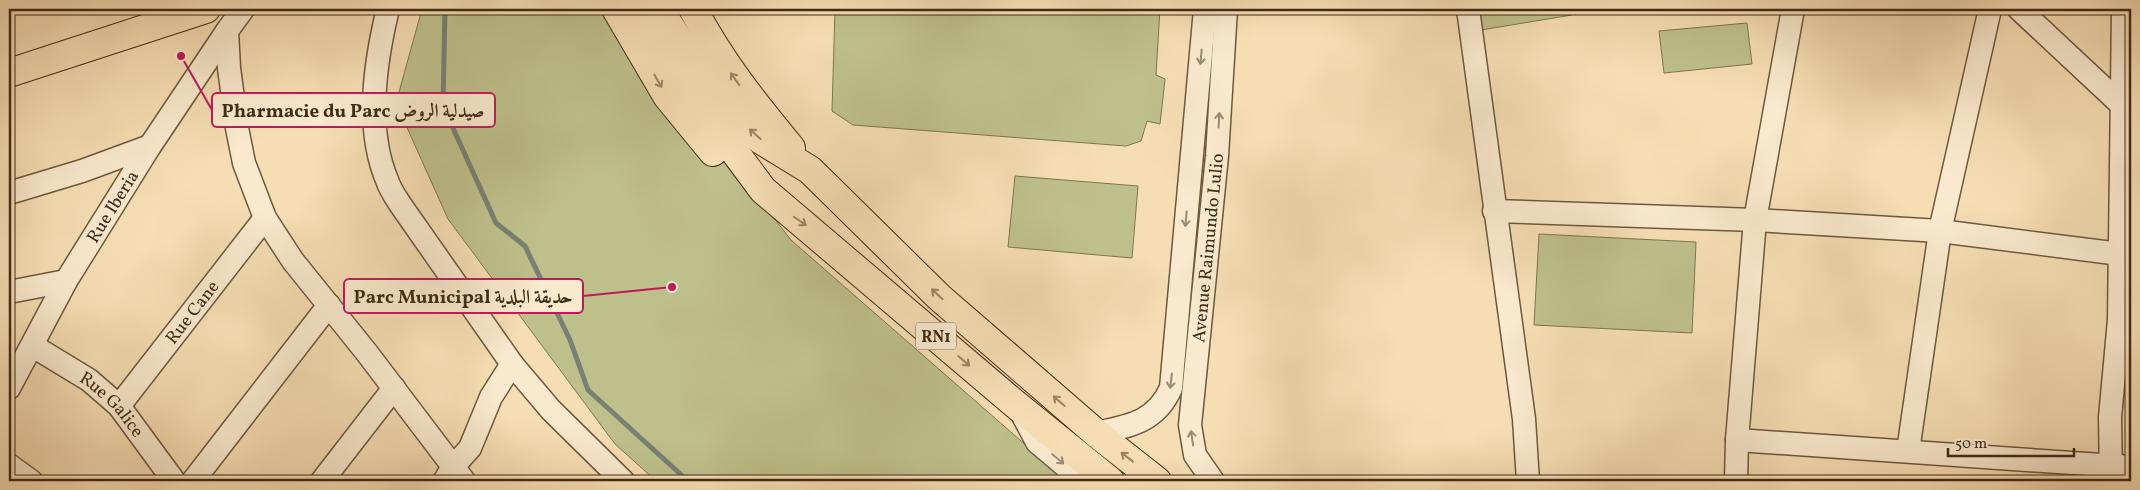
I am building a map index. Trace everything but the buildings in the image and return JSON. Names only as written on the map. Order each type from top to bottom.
[{"type":"main road","points":[[9,73],[206,9]]},
{"type":"main road","points":[[616,9],[667,96],[696,133],[720,160],[746,181],[763,190]]},
{"type":"main road","name":"RN1","points":[[635,9],[668,62],[763,190],[1018,407],[1110,481]]},
{"type":"main road","name":"RN1","points":[[660,9],[710,89],[761,140],[810,170],[939,297],[1096,433],[1157,481]]},
{"type":"main road","points":[[693,9],[714,48],[737,82],[810,170]]},
{"type":"street","name":"Rue Iberia","points":[[9,388],[33,346],[66,280],[150,146],[243,9]]},
{"type":"street","points":[[388,9],[374,90],[379,151],[386,180],[402,208],[512,364],[551,410],[623,481]]},
{"type":"street","name":"Avenue Raimundo Lulio","points":[[1096,433],[1125,427],[1152,415],[1165,401],[1171,388],[1206,9]]},
{"type":"street","name":"Avenue Raimundo Lulio","points":[[1213,481],[1195,456],[1190,425],[1217,156],[1226,9]]},
{"type":"street","points":[[1468,9],[1494,212],[1524,419],[1528,481]]},
{"type":"street","points":[[1736,481],[1737,440],[1755,220],[1793,9]]},
{"type":"street","points":[[1908,451],[1940,231],[1990,9]]},
{"type":"street","points":[[2019,9],[2126,109]]},
{"type":"street","points":[[1737,440],[1908,451],[2118,471],[2110,417],[2118,330],[2126,109],[2123,9]]},
{"type":"street","points":[[227,31],[237,128],[244,163],[265,218],[292,261],[394,388],[454,477],[470,448],[491,397],[512,364]]},
{"type":"street","points":[[9,193],[82,171],[150,146]]},
{"type":"street","points":[[1494,212],[1755,220],[1940,231],[2120,254]]},
{"type":"street","name":"Rue Cane","points":[[119,406],[265,218]]},
{"type":"street","points":[[9,292],[66,280]]},
{"type":"street","points":[[193,481],[329,305]]},
{"type":"street","name":"Rue Galice","points":[[33,346],[89,380],[119,406],[174,481]]},
{"type":"street","points":[[322,481],[394,388]]},
{"type":"street","points":[[1018,407],[1037,442],[1083,481]]},
{"type":"street","points":[[9,465],[30,481]]},
{"type":"green space","points":[[422,9],[622,9],[690,111],[791,240],[1067,481],[656,481],[615,444],[448,219],[396,103]]},
{"type":"green space","points":[[835,9],[1160,9],[1156,75],[1165,79],[1160,124],[1147,121],[1141,141],[1126,146],[853,125],[832,111]]},
{"type":"green space","points":[[1478,9],[1571,9],[1572,15],[1481,30]]},
{"type":"green space","points":[[1747,23],[1752,64],[1664,73],[1659,31]]},
{"type":"green space","points":[[1015,176],[1138,186],[1132,258],[1008,247]]},
{"type":"green space","points":[[1539,234],[1696,242],[1692,333],[1534,325]]},
{"type":"waterway","points":[[445,9],[443,106],[496,223],[525,246],[570,340],[588,390],[688,481]]},
{"type":"place","name":"Pharmacie du Parc صيدلية الروض","points":[[181,56]]},
{"type":"place","name":"Parc Municipal حديقة البلدية","points":[[672,287]]}]
